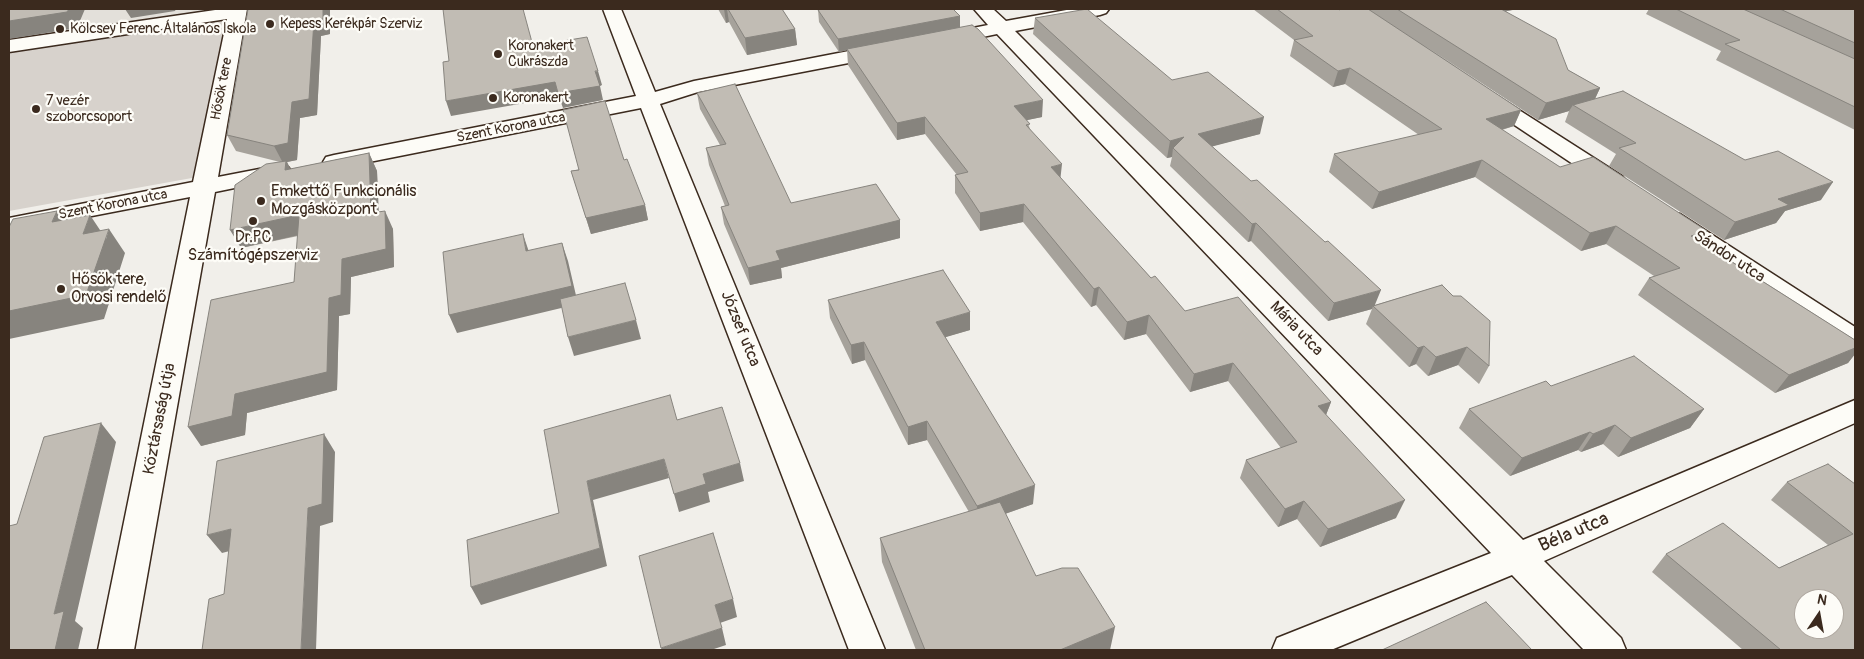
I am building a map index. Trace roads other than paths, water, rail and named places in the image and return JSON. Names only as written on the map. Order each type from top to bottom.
[{"type":"street","name":"József utca","points":[[612,9],[650,100],[867,650]]},
{"type":"street","name":"Szent Korona utca","points":[[9,225],[650,100],[694,87],[915,44],[992,18],[1100,9]]},
{"type":"street","name":"Hősök tere","points":[[9,46],[238,11],[204,187]]},
{"type":"street","name":"Mária utca","points":[[992,18],[1608,650]]},
{"type":"street","name":"Sándor utca","points":[[1468,85],[1855,340]]},
{"type":"street","name":"Köztársaság útja","points":[[116,650],[204,187]]},
{"type":"street","name":"Béla utca","points":[[1290,650],[1518,557],[1855,411]]},
{"type":"place","name":"Kepess Kerékpár Szerviz","points":[[270,24]]},
{"type":"place","name":"Kölcsey Ferenc Általános Iskola","points":[[60,29]]},
{"type":"place","name":"Koronakert Cukrászda","points":[[498,54]]},
{"type":"place","name":"Koronakert","points":[[493,98]]},
{"type":"place","name":"7 vezér szoborcsoport","points":[[36,109]]},
{"type":"place","name":"Emkettő Funkcionális Mozgásközpont","points":[[261,201]]},
{"type":"place","name":"Dr.PC Számítógépszerviz","points":[[253,221]]},
{"type":"place","name":"Hősök tere, Orvosi rendelő","points":[[61,289]]}]
